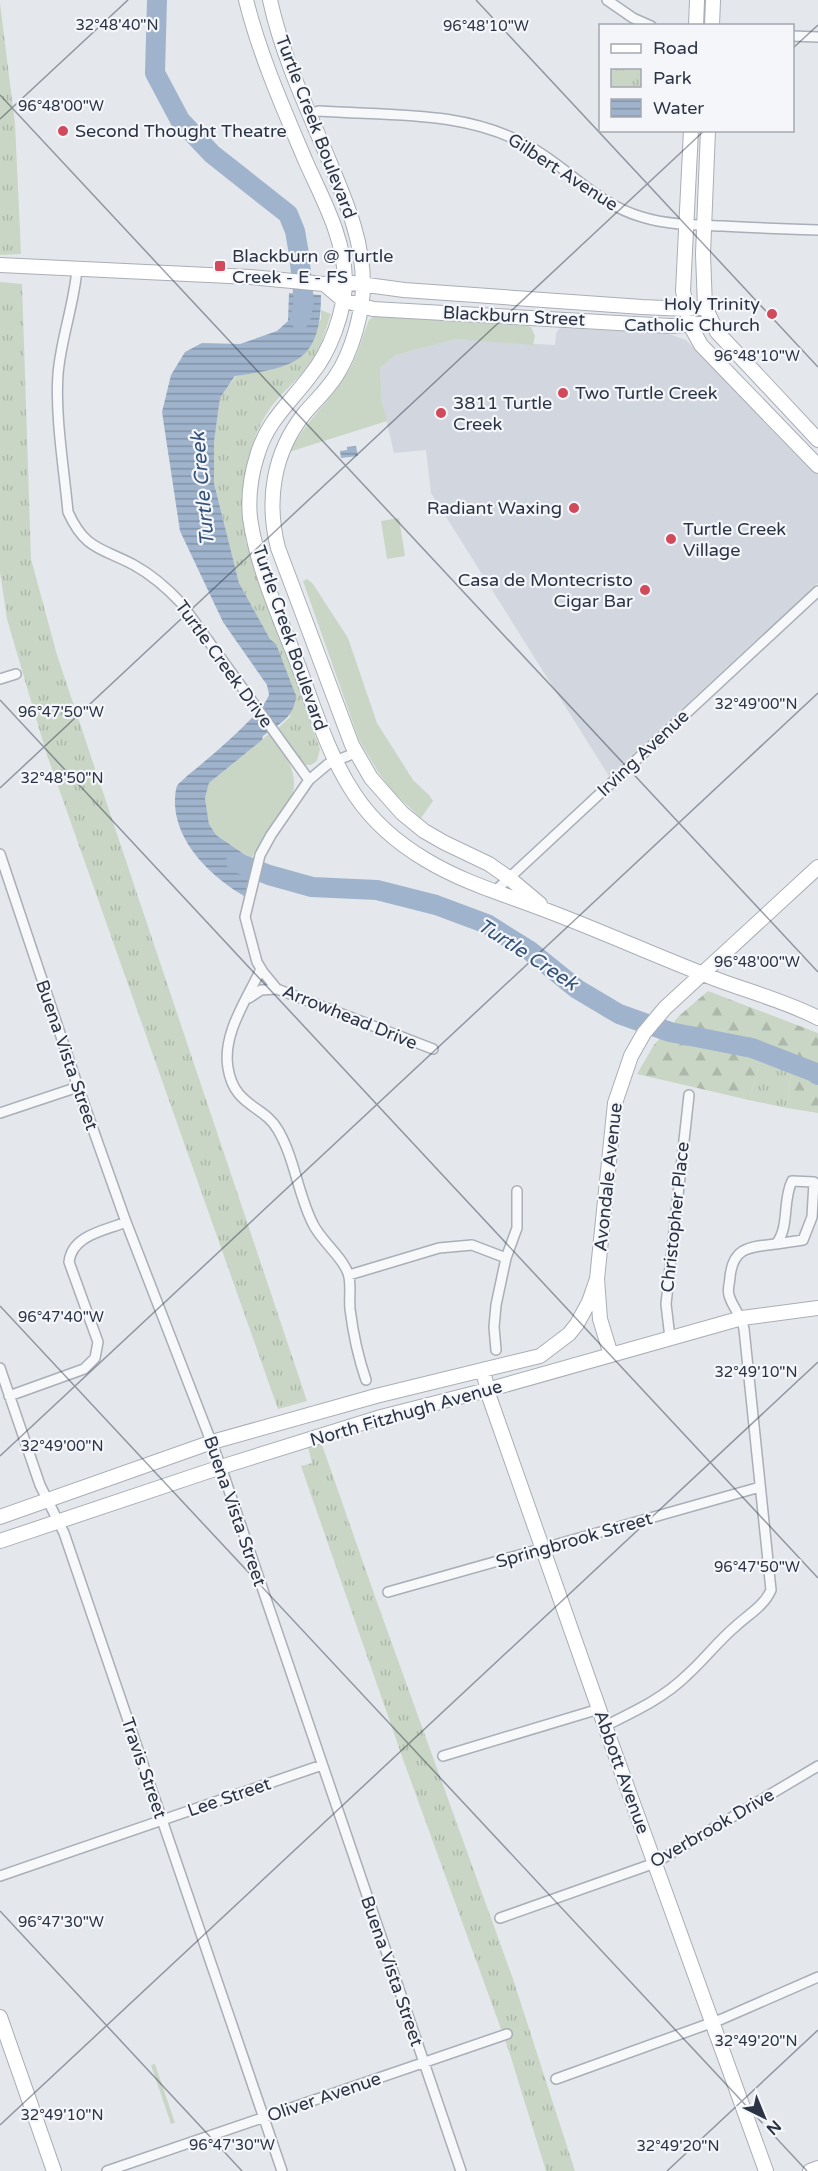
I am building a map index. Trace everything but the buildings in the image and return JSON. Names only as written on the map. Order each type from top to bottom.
[{"type":"main road","name":"Turtle Creek Boulevard","points":[[246,0],[259,43],[289,121],[333,220],[345,282],[343,300],[331,339],[321,361],[280,410],[268,429],[256,459],[250,489],[250,517],[267,580],[335,761],[354,794],[369,813],[410,850],[428,861],[494,892],[549,911],[698,978],[818,1018]]},
{"type":"main road","name":"Turtle Creek Boulevard","points":[[270,0],[282,44],[353,219],[361,254],[363,284],[362,307],[345,358],[337,374],[292,432],[278,464],[272,494],[276,540],[356,753],[371,778],[387,798],[424,831],[489,864],[549,911]]},
{"type":"main road","points":[[696,24],[697,0]]},
{"type":"main road","points":[[712,24],[713,0]]},
{"type":"main road","points":[[289,121],[309,114]]},
{"type":"main road","points":[[691,132],[683,291],[690,325],[701,345],[818,466]]},
{"type":"main road","points":[[708,132],[703,273],[705,307],[711,323],[729,347],[818,440]]},
{"type":"main road","name":"Blackburn Street","points":[[0,265],[261,278],[324,284],[345,282],[404,290],[686,309],[705,307]]},
{"type":"main road","name":"Blackburn Street","points":[[324,284],[343,300],[362,307],[671,326],[711,323]]},
{"type":"main road","points":[[547,318],[549,300]]},
{"type":"main road","points":[[784,432],[798,419]]},
{"type":"main road","points":[[267,580],[287,574]]},
{"type":"main road","points":[[410,850],[424,831]]},
{"type":"main road","name":"Avondale Avenue","points":[[611,1354],[600,1319],[597,1279],[612,1118],[624,1071],[654,1020],[818,867]]},
{"type":"main road","name":"Avondale Avenue","points":[[540,1356],[577,1324],[589,1302],[597,1279]]},
{"type":"main road","name":"North Fitzhugh Avenue","points":[[0,1541],[221,1467],[381,1417],[487,1390],[742,1318],[818,1308]]},
{"type":"main road","name":"North Fitzhugh Avenue","points":[[0,1517],[212,1442],[376,1396],[540,1356]]},
{"type":"main road","name":"Abbott Avenue","points":[[483,1371],[487,1390],[605,1726],[766,2171]]},
{"type":"main road","points":[[376,1396],[381,1417]]},
{"type":"main road","points":[[0,2017],[54,2171]]},
{"type":"main road","points":[[810,2171],[818,2168]]},
{"type":"street","points":[[607,0],[633,18],[646,24]]},
{"type":"street","points":[[794,36],[818,37]]},
{"type":"street","name":"Gilbert Avenue","points":[[309,114],[319,111],[436,117],[469,122],[501,131],[529,146],[613,206],[648,219],[704,226],[818,231]]},
{"type":"street","name":"Turtle Creek Drive","points":[[77,269],[76,287],[62,350],[58,394],[68,512],[81,535],[100,551],[135,565],[169,590],[198,625],[309,780]]},
{"type":"street","name":"Irving Avenue","points":[[494,892],[818,591]]},
{"type":"street","points":[[0,680],[16,674]]},
{"type":"street","points":[[247,1000],[273,985],[261,969],[252,947],[245,917],[261,855],[271,835],[309,780],[328,764],[356,753]]},
{"type":"street","name":"Buena Vista Street","points":[[0,854],[126,1222],[221,1467],[461,2171]]},
{"type":"street","points":[[261,969],[229,1037],[228,1067],[231,1079],[248,1104],[276,1126],[283,1138],[312,1222],[349,1275],[350,1307],[358,1358],[366,1380]]},
{"type":"street","name":"Arrowhead Drive","points":[[273,985],[433,1049]]},
{"type":"street","points":[[0,1113],[78,1087]]},
{"type":"street","name":"Christopher Place","points":[[670,1338],[666,1304],[689,1095]]},
{"type":"street","points":[[605,1726],[661,1696],[686,1676],[734,1627],[767,1598],[771,1590],[742,1318],[729,1295],[731,1264],[747,1247],[776,1244],[803,1240],[812,1217],[814,1182],[792,1181],[787,1192],[783,1232],[776,1244]]},
{"type":"street","points":[[496,1350],[494,1327],[496,1305],[506,1258],[517,1228],[517,1191]]},
{"type":"street","points":[[9,1396],[84,1369],[95,1358],[98,1342],[69,1262],[70,1255],[78,1241],[126,1222]]},
{"type":"street","points":[[349,1275],[439,1248],[472,1245],[506,1258]]},
{"type":"street","name":"Travis Street","points":[[0,1368],[40,1485],[68,1544],[282,2171]]},
{"type":"street","name":"Springbrook Street","points":[[388,1592],[760,1487]]},
{"type":"street","points":[[443,1756],[599,1709]]},
{"type":"street","name":"Lee Street","points":[[0,1876],[322,1765]]},
{"type":"street","name":"Overbrook Drive","points":[[500,1918],[656,1863],[818,1766]]},
{"type":"street","points":[[556,2079],[713,2023],[818,1977]]},
{"type":"street","name":"Oliver Avenue","points":[[107,2171],[507,2034]]},
{"type":"shaded area","points":[[560,328],[666,333],[686,340],[818,475],[818,583],[609,776],[431,493],[426,450],[394,453],[382,402],[380,368],[396,355],[456,339],[555,345],[556,333]]},
{"type":"green space","points":[[0,3],[15,124],[21,254],[0,255]]},
{"type":"green space","points":[[0,282],[22,284],[31,559],[57,655],[307,1401],[278,1409],[46,752],[7,619],[0,572]]},
{"type":"green space","points":[[321,310],[331,314],[320,346],[310,364],[271,406],[259,428],[248,460],[243,493],[246,543],[320,749],[317,761],[311,765],[303,765],[276,730],[290,717],[276,644],[270,639],[239,583],[214,482],[214,442],[220,398],[236,376],[287,365],[321,319]]},
{"type":"green space","points":[[374,316],[527,326],[531,327],[535,336],[533,345],[456,339],[396,355],[380,368],[382,402],[387,421],[289,452],[302,431],[348,372],[369,320]]},
{"type":"green space","points":[[399,518],[405,556],[387,559],[381,521]]},
{"type":"green space","points":[[307,579],[313,584],[348,638],[377,723],[413,780],[433,801],[421,818],[394,793],[359,740],[303,581]]},
{"type":"green space","points":[[269,734],[291,768],[293,793],[251,858],[216,835],[209,824],[205,798],[209,783]]},
{"type":"green space","points":[[708,991],[818,1033],[818,1113],[787,1108],[791,1070],[760,1062],[749,1100],[637,1074],[654,1045],[679,1016]]},
{"type":"green space","points":[[760,1062],[791,1070],[787,1108],[749,1100]]},
{"type":"green space","points":[[321,1442],[513,1979],[575,2171],[546,2171],[509,2051],[404,1762],[301,1466],[312,1463],[308,1447]]},
{"type":"green space","points":[[155,2064],[175,2123],[171,2124],[151,2065]]},
{"type":"water","points":[[289,293],[321,295],[320,317],[310,348],[289,364],[235,376],[220,398],[214,442],[214,483],[239,583],[270,639],[276,644],[296,696],[295,704],[289,715],[209,783],[205,798],[209,824],[216,835],[253,860],[246,897],[209,870],[189,846],[177,819],[175,793],[180,782],[257,712],[266,702],[269,693],[267,685],[223,622],[180,531],[162,412],[171,375],[185,352],[202,343],[240,344],[277,331],[288,321]]},
{"type":"water","points":[[356,446],[358,456],[341,458],[340,451]]},
{"type":"waterway","name":"Turtle Creek","points":[[157,0],[155,73],[180,120],[212,154],[288,214],[295,231],[299,254],[304,302],[300,319]]},
{"type":"waterway","name":"Turtle Creek","points":[[236,862],[269,875],[312,887],[377,890],[436,905],[487,924],[530,951],[577,989],[619,1014],[670,1032],[752,1048],[818,1075]]},
{"type":"place","name":"Second Thought Theatre","points":[[63,131]]},
{"type":"place","name":"Blackburn @ Turtle Creek - E - FS","points":[[220,266]]},
{"type":"place","name":"Holy Trinity Catholic Church","points":[[772,314]]},
{"type":"place","name":"Two Turtle Creek","points":[[563,393]]},
{"type":"place","name":"3811 Turtle Creek","points":[[441,413]]},
{"type":"place","name":"Radiant Waxing","points":[[574,508]]},
{"type":"place","name":"Turtle Creek Village","points":[[671,539]]},
{"type":"place","name":"Casa de Montecristo Cigar Bar","points":[[645,590]]}]
